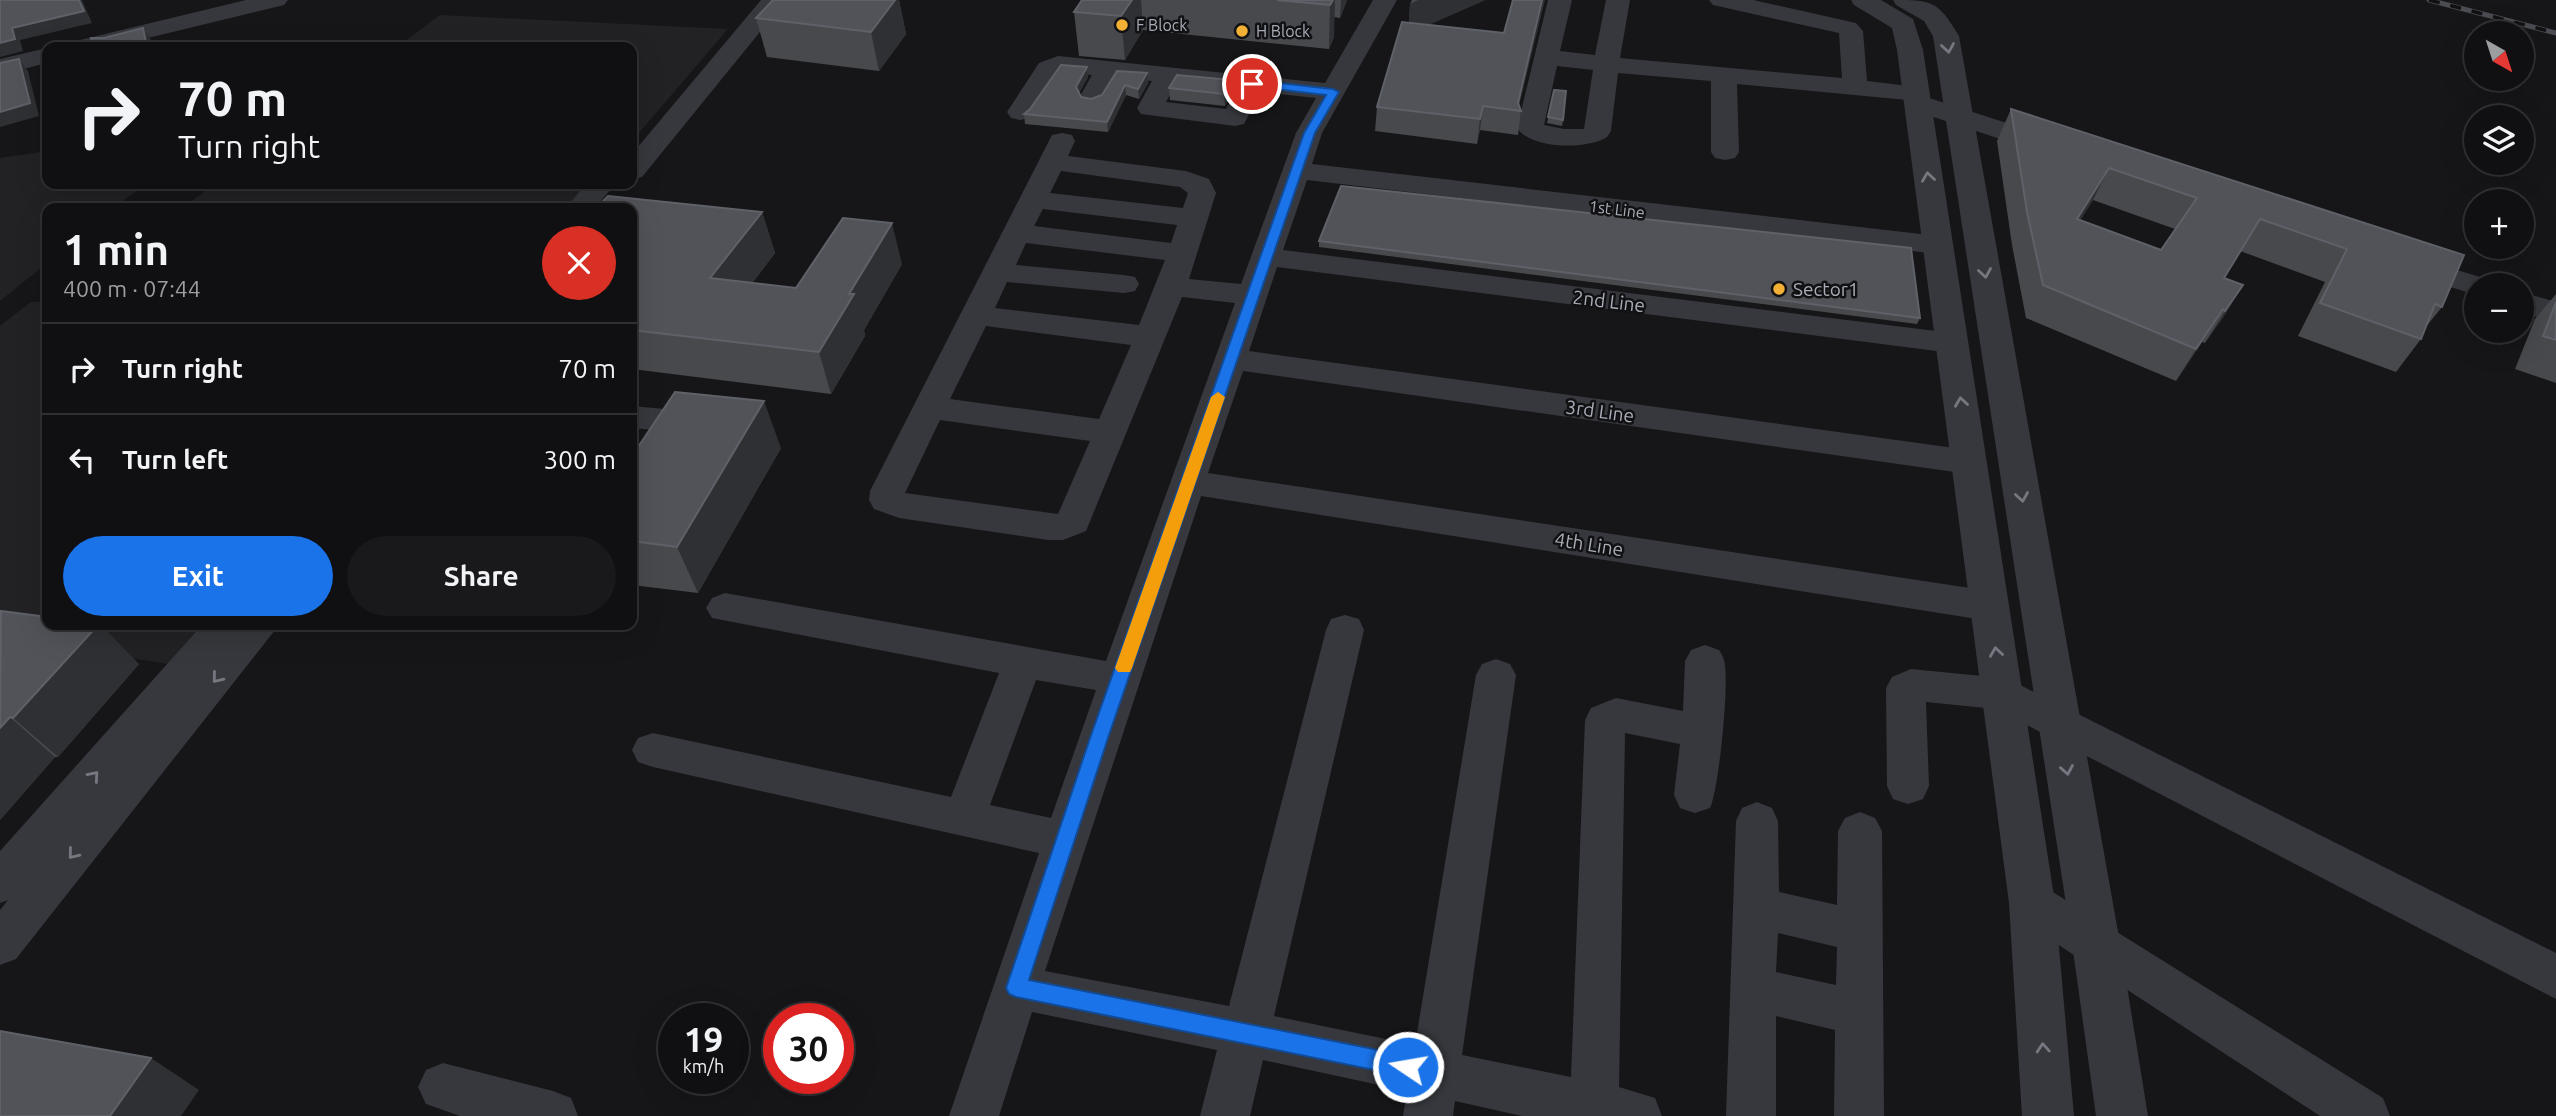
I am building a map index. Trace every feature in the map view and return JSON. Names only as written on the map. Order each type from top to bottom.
[{"type":"street","points":[[102,42],[276,0]]},
{"type":"street","points":[[637,141],[752,0]]},
{"type":"street","points":[[637,165],[775,0]]},
{"type":"street","points":[[1560,0],[1530,128],[1537,134],[1585,138],[1594,136],[1598,131],[1606,64],[1618,0]]},
{"type":"street","points":[[1721,0],[1847,28],[1851,31],[1856,87]]},
{"type":"street","points":[[1863,0],[1904,24],[1917,98],[2032,902],[2048,1116]]},
{"type":"street","points":[[1906,0],[1934,16],[1946,36],[2096,943],[2122,1116]]},
{"type":"street","points":[[974,1116],[1064,840],[1309,133],[1333,92],[1365,19]]},
{"type":"street","points":[[0,67],[42,56]]},
{"type":"street","points":[[1546,57],[1856,87],[1917,98],[1959,116],[2078,156]]},
{"type":"street","points":[[1020,112],[1048,68],[1053,65],[1333,92]]},
{"type":"street","points":[[1092,98],[1108,69]]},
{"type":"street","points":[[1135,133],[1168,75]]},
{"type":"street","points":[[1724,75],[1725,152]]},
{"type":"street","points":[[1150,108],[1230,130],[1252,84]]},
{"type":"street","points":[[1056,152],[1186,179],[1199,185],[1202,193],[1171,287],[1073,522],[1063,527],[1048,527],[899,505],[887,500],[888,491],[1033,199],[1056,152]]},
{"type":"street","name":"1st Line","points":[[1297,171],[1938,245]]},
{"type":"street","points":[[584,203],[597,189]]},
{"type":"street","points":[[605,203],[617,189]]},
{"type":"street","points":[[1033,199],[1194,218]]},
{"type":"street","points":[[1016,233],[1183,253]]},
{"type":"street","points":[[2383,256],[2464,282]]},
{"type":"street","name":"2nd Line","points":[[1267,257],[1952,343]]},
{"type":"street","points":[[996,272],[1124,284]]},
{"type":"street","points":[[1171,287],[1254,295]]},
{"type":"street","points":[[2534,305],[2556,313]]},
{"type":"street","points":[[975,315],[1151,337]]},
{"type":"street","name":"3rd Line","points":[[1231,359],[1969,462]]},
{"type":"street","points":[[929,407],[1111,432]]},
{"type":"street","points":[[637,417],[733,427]]},
{"type":"street","name":"4th Line","points":[[1188,482],[1990,606]]},
{"type":"street","points":[[725,608],[1120,679]]},
{"type":"street","points":[[0,883],[221,630]]},
{"type":"street","points":[[0,944],[256,630]]},
{"type":"street","points":[[1225,1116],[1345,630]]},
{"type":"street","points":[[1695,795],[1702,732],[1705,661]]},
{"type":"street","points":[[964,819],[1023,662]]},
{"type":"street","points":[[1431,1094],[1496,675]]},
{"type":"street","points":[[1908,786],[1906,688],[1911,685],[2002,694],[2556,977]]},
{"type":"street","points":[[1016,988],[1246,1033],[1431,1094],[1608,1113],[1605,719],[1616,715],[1702,732]]},
{"type":"street","points":[[653,750],[1064,840]]},
{"type":"street","points":[[1751,1116],[1757,821]]},
{"type":"street","points":[[1859,1116],[1860,831]]},
{"type":"street","points":[[2032,902],[2365,1116]]},
{"type":"street","points":[[1757,908],[1860,931]]},
{"type":"street","points":[[1752,989],[1859,1012]]},
{"type":"street","points":[[443,1087],[553,1116]]},
{"type":"shaded area","points":[[440,15],[728,29],[637,135],[637,42],[404,42]]},
{"type":"shaded area","points":[[42,152],[42,189],[139,189],[120,203],[42,203],[42,267],[0,301],[0,158]]},
{"type":"shaded area","points":[[208,189],[591,189],[578,203],[189,203]]},
{"type":"shaded area","points":[[31,302],[42,302],[42,630],[214,630],[183,666],[0,639],[0,326]]},
{"type":"building","points":[[0,0],[79,0],[84,11],[12,28],[15,39],[0,43]]},
{"type":"building","points":[[773,0],[895,0],[871,32],[756,18]]},
{"type":"building","points":[[1082,0],[1132,0],[1121,16],[1074,12]]},
{"type":"building","points":[[1277,0],[1333,0],[1330,5]]},
{"type":"building","points":[[1513,0],[1542,0],[1518,103],[1521,111],[1483,106],[1480,119],[1377,107],[1402,22],[1504,33]]},
{"type":"building","points":[[143,28],[146,42],[92,42],[91,38],[104,38]]},
{"type":"building","points":[[19,59],[30,103],[0,112],[0,63]]},
{"type":"building","points":[[1061,65],[1087,67],[1076,87],[1081,97],[1091,99],[1102,95],[1117,71],[1147,73],[1138,89],[1125,85],[1107,122],[1024,114]]},
{"type":"building","points":[[1177,75],[1232,80],[1224,94],[1169,88]]},
{"type":"building","points":[[1554,90],[1566,91],[1563,120],[1548,117]]},
{"type":"building","points":[[2011,109],[2464,255],[2442,307],[2435,304],[2421,339],[2320,303],[2347,249],[2260,219],[2224,278],[2243,285],[2196,349],[2043,285],[2027,212]],"holes":[[[2109,168],[2197,198],[2161,250],[2077,219]]]},
{"type":"building","name":"Sector1","points":[[1341,186],[1911,248],[1920,318],[1319,241]]},
{"type":"building","points":[[608,196],[762,212],[710,278],[796,288],[843,218],[892,223],[849,294],[854,294],[819,352],[637,331],[637,203],[601,203]]},
{"type":"building","points":[[2556,302],[2556,340],[2543,336]]},
{"type":"building","points":[[675,392],[764,401],[677,547],[637,542],[637,449]]},
{"type":"building","points":[[1,611],[42,616],[42,630],[93,630],[13,718],[10,717],[0,728]]},
{"type":"building","points":[[0,1031],[151,1058],[110,1116],[0,1116]]},
{"type":"railway","points":[[2429,0],[2556,33]]},
{"type":"slow traffic","points":[[1124,668],[1218,397]]},
{"type":"place","name":"F Block","points":[[1122,25]]},
{"type":"place","name":"H Block","points":[[1242,31]]},
{"type":"place","name":"Sector1","points":[[1779,289]]},
{"type":"route","points":[[1252,84],[1333,92],[1309,133],[1064,840],[1016,988],[1408,1067]]}]
